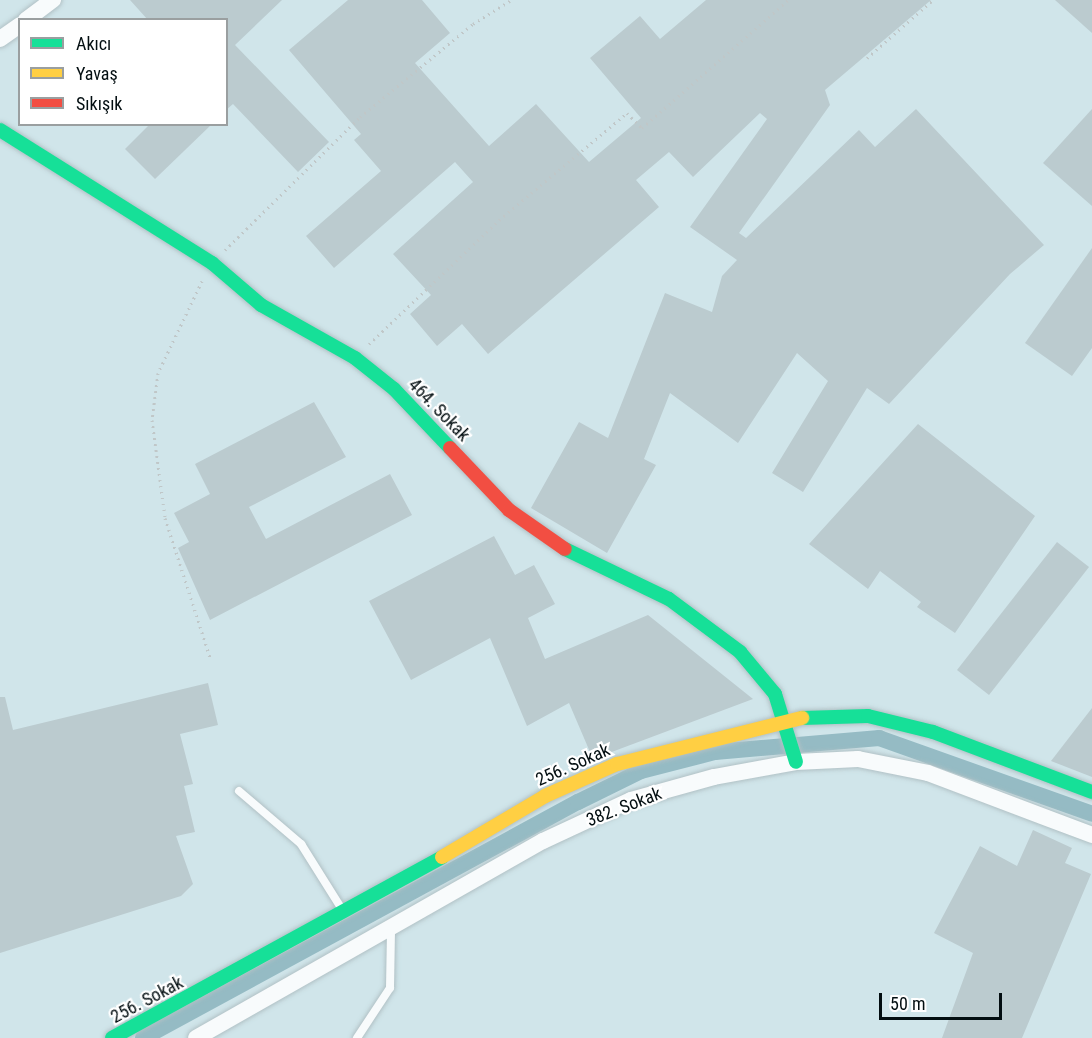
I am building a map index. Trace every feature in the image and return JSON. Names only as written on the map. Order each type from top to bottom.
[{"type":"street","points":[[29,18],[53,0]]},
{"type":"street","points":[[0,39],[18,26]]},
{"type":"street","name":"464. Sokak","points":[[0,130],[212,263],[261,305],[355,358],[394,389],[509,510],[559,546],[669,599],[740,652],[775,694],[796,761]]},
{"type":"street","name":"256. Sokak","points":[[112,1038],[344,914],[545,796],[617,764],[786,725],[868,716],[900,724],[1092,792]]},
{"type":"street","name":"382. Sokak","points":[[196,1038],[543,841],[631,800],[796,761],[858,759],[928,773],[1092,835]]},
{"type":"lane","points":[[239,791],[301,844],[344,914]]},
{"type":"lane","points":[[357,1038],[390,988],[391,929]]},
{"type":"path","points":[[355,358],[499,220],[627,113],[642,128],[788,0]]},
{"type":"path","points":[[867,58],[933,0]]},
{"type":"building","points":[[130,0],[282,0],[235,45],[329,142],[298,172],[233,104],[228,108],[228,18],[146,18]]},
{"type":"building","points":[[348,0],[422,0],[450,33],[415,63],[489,146],[536,104],[589,162],[641,118],[590,58],[640,16],[660,39],[706,0],[931,0],[825,90],[830,105],[739,233],[746,238],[859,130],[875,147],[916,109],[1044,245],[1010,274],[889,404],[867,388],[803,492],[772,473],[828,381],[797,353],[738,443],[670,393],[644,459],[656,465],[607,553],[531,508],[579,422],[608,438],[665,293],[712,312],[722,276],[737,260],[690,227],[767,119],[760,113],[693,177],[669,152],[636,180],[659,207],[488,354],[462,324],[437,346],[410,314],[431,295],[393,254],[473,182],[455,162],[334,268],[306,236],[381,171],[354,140],[361,134],[289,50]]},
{"type":"building","points":[[1055,0],[1092,0],[1092,33]]},
{"type":"building","points":[[1092,109],[1092,206],[1043,163]]},
{"type":"building","points":[[148,126],[210,126],[155,179],[125,149]]},
{"type":"building","points":[[1092,248],[1092,348],[1072,376],[1025,343]]},
{"type":"building","points":[[314,402],[346,457],[249,507],[266,539],[390,474],[412,515],[210,620],[178,548],[189,542],[174,513],[210,494],[195,464]]},
{"type":"building","points":[[918,424],[1035,516],[955,633],[917,607],[921,602],[880,571],[868,589],[809,544]]},
{"type":"building","points":[[494,536],[515,575],[534,565],[555,604],[528,618],[545,659],[648,615],[753,699],[593,759],[569,703],[527,726],[490,638],[411,680],[369,601]]},
{"type":"building","points":[[1057,542],[1089,567],[989,695],[957,670]]},
{"type":"building","points":[[208,683],[218,725],[180,734],[193,784],[184,786],[195,832],[176,836],[193,884],[181,896],[0,953],[0,697],[5,697],[13,730]]},
{"type":"building","points":[[1092,708],[1092,777],[1051,761]]},
{"type":"building","points":[[1033,830],[1072,848],[1065,863],[1091,874],[1022,1038],[942,1038],[973,953],[934,933],[980,846],[1017,866]]},
{"type":"waterway","points":[[143,1038],[578,802],[641,771],[715,752],[879,738],[1092,814]]},
{"type":"traffic: fast","points":[[0,130],[212,263],[261,305],[355,358],[394,389],[450,448]]},
{"type":"traffic: fast","points":[[565,549],[669,599],[740,652],[775,694],[796,762]]},
{"type":"traffic: fast","points":[[802,718],[868,716],[933,732],[1092,792]]},
{"type":"traffic: fast","points":[[112,1038],[442,857]]},
{"type":"traffic: slow","points":[[442,857],[545,796],[617,764],[802,718]]},
{"type":"traffic: jam","points":[[450,448],[509,510],[565,549]]}]
